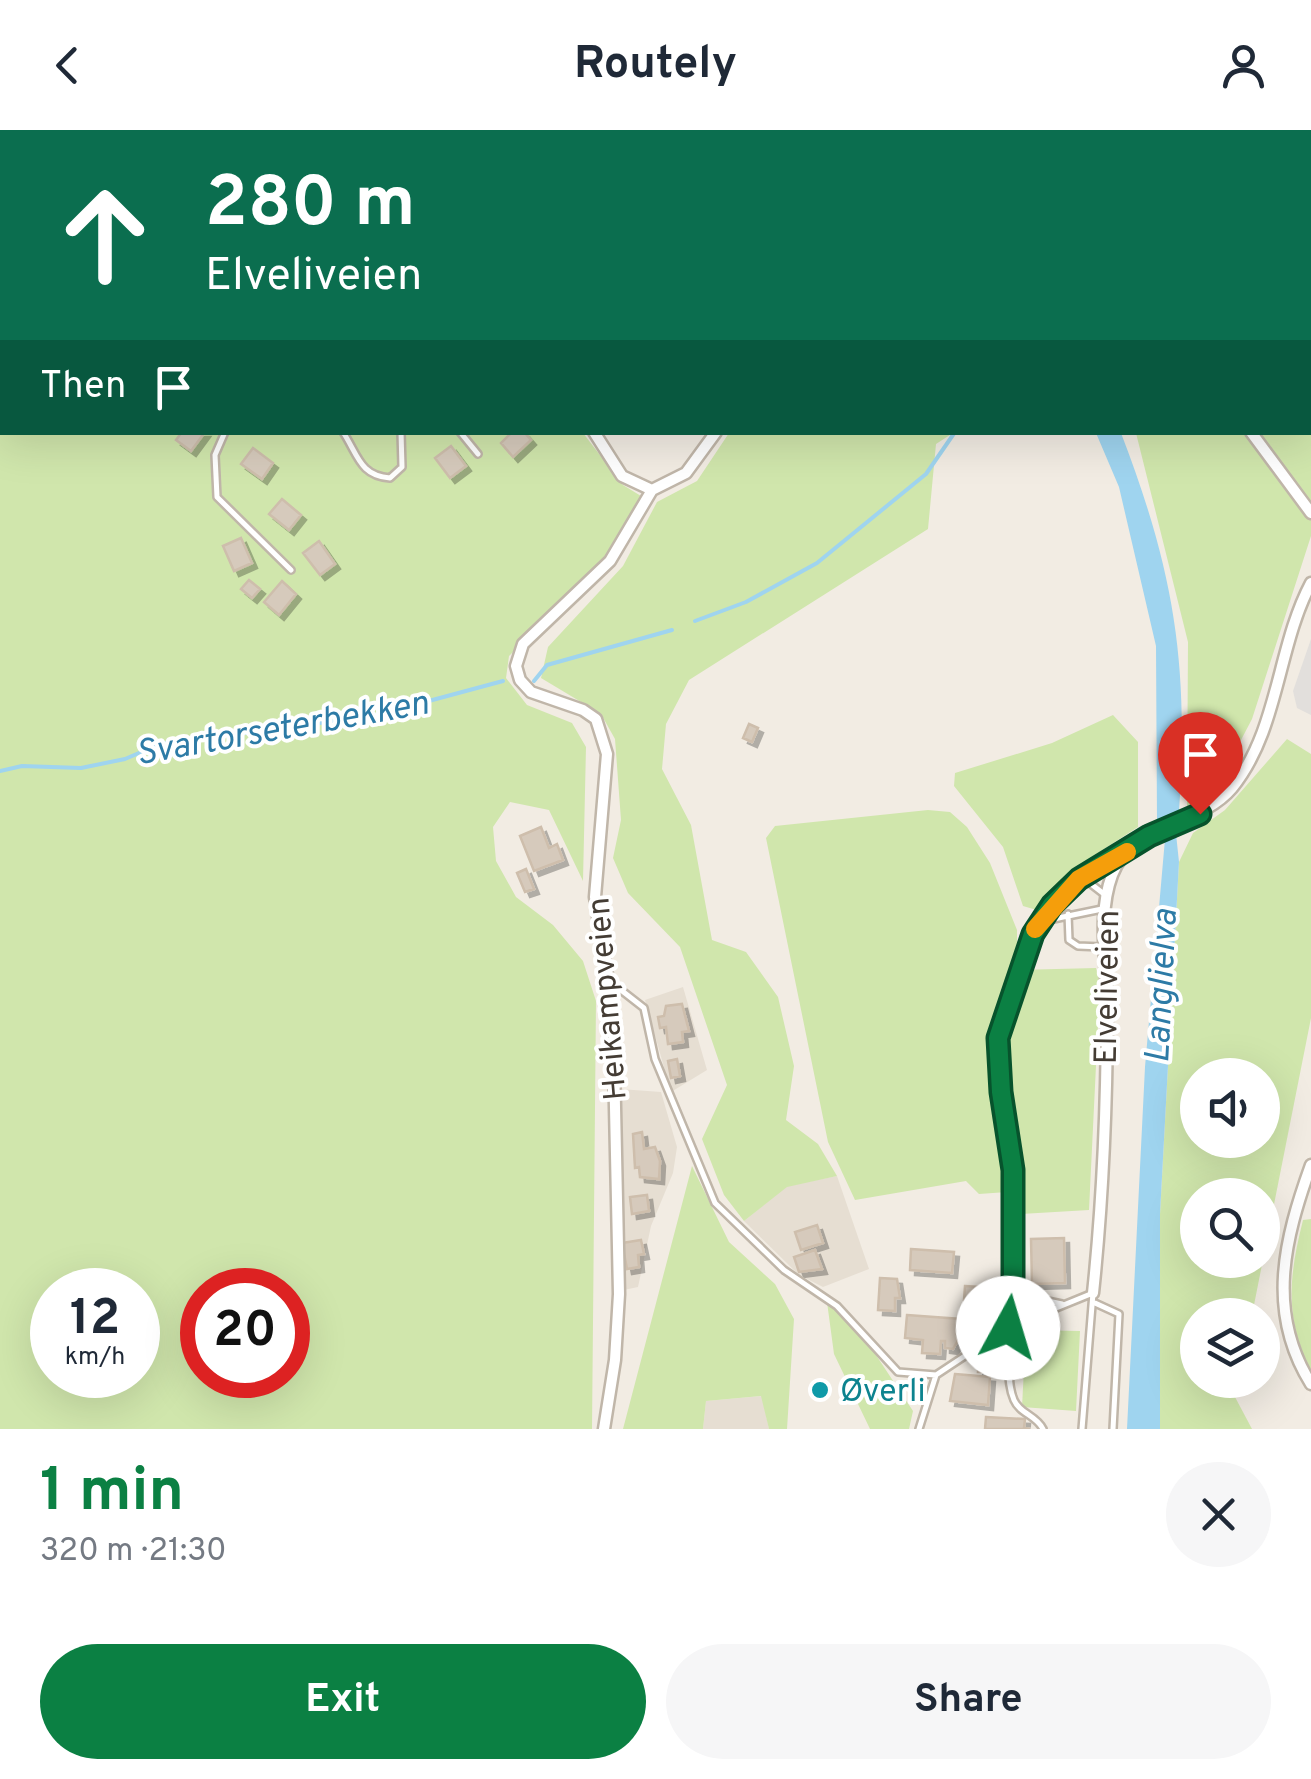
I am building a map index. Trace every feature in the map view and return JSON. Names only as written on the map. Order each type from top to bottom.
[{"type":"street","points":[[596,435],[622,476],[652,490],[686,474],[714,435]]},
{"type":"street","points":[[1254,435],[1311,513]]},
{"type":"street","name":"Heikampveien","points":[[604,1429],[615,1360],[618,1294],[614,1048],[609,982],[594,897],[607,764],[603,734],[596,719],[583,710],[531,692],[520,680],[516,666],[523,644],[610,562],[652,490]]},
{"type":"street","points":[[1127,852],[1213,805],[1241,775],[1270,708],[1311,583]]},
{"type":"street","name":"Elveliveien","points":[[1093,1298],[1098,1251],[1104,909],[1112,872],[1127,852]]},
{"type":"street","points":[[1311,1165],[1288,1233],[1281,1289],[1290,1340],[1311,1384]]},
{"type":"lane","points":[[225,435],[215,455],[217,497],[291,570]]},
{"type":"lane","points":[[344,435],[360,466],[373,477],[390,478],[402,467],[401,435]]},
{"type":"lane","points":[[462,435],[478,454]]},
{"type":"lane","points":[[1043,1429],[1033,1416],[1017,1407],[1012,1396],[1005,1331],[1013,1294],[1013,1170],[1001,1092],[998,1038],[1039,922],[1082,877],[1127,852]]},
{"type":"lane","points":[[1082,877],[1107,896]]},
{"type":"lane","points":[[1039,922],[1104,909]]},
{"type":"lane","points":[[1068,914],[1069,940],[1078,946],[1105,948]]},
{"type":"lane","points":[[609,982],[644,1008],[656,1059],[709,1191],[728,1220],[789,1274],[823,1293],[898,1372],[936,1375],[1005,1331],[1064,1305],[1093,1298],[1119,1314],[1113,1429]]},
{"type":"lane","points":[[1013,1294],[1064,1305]]},
{"type":"lane","points":[[1082,1429],[1093,1298]]},
{"type":"lane","points":[[919,1429],[936,1375]]},
{"type":"shaded area","points":[[1311,639],[1311,715],[1297,708],[1293,691]]},
{"type":"shaded area","points":[[683,987],[707,1070],[671,1092],[645,1000]]},
{"type":"shaded area","points":[[620,1089],[661,1092],[677,1147],[673,1173],[651,1226],[638,1287],[619,1291]]},
{"type":"shaded area","points":[[837,1176],[869,1269],[823,1287],[799,1275],[744,1221],[787,1186]]},
{"type":"shaded area","points":[[762,1396],[769,1429],[703,1429],[706,1401]]},
{"type":"green space","points":[[0,435],[585,435],[623,485],[641,496],[596,571],[509,656],[506,678],[527,705],[572,723],[586,747],[583,881],[549,810],[510,802],[493,827],[496,861],[516,897],[553,925],[583,961],[596,1001],[592,1429],[0,1429]]},
{"type":"green space","points":[[728,435],[950,435],[936,444],[928,529],[689,680],[666,724],[662,769],[691,825],[712,940],[746,952],[778,997],[794,1066],[786,1120],[818,1144],[837,1176],[787,1187],[744,1221],[724,1195],[702,1139],[727,1085],[680,947],[628,893],[613,858],[621,820],[615,739],[601,714],[541,678],[548,647],[623,566],[657,502],[697,481]]},
{"type":"green space","points":[[1136,435],[1311,435],[1311,536],[1252,719],[1219,782],[1187,808],[1188,642]]},
{"type":"green space","points":[[1113,715],[1138,742],[1138,827],[1093,856],[1040,911],[1023,906],[1003,847],[954,786],[955,773],[1052,743]]},
{"type":"green space","points":[[1287,739],[1311,754],[1311,1018],[1279,1178],[1180,1178],[1180,1278],[1259,1278],[1255,1298],[1180,1298],[1180,1398],[1236,1398],[1252,1429],[1160,1429],[1160,1214],[1179,862],[1193,833],[1225,810]]},
{"type":"green space","points":[[928,810],[950,812],[967,827],[990,863],[1017,930],[1017,970],[1096,968],[1100,983],[1089,1210],[1021,1214],[1007,1192],[979,1194],[966,1181],[855,1200],[828,1142],[766,838],[775,826]]},
{"type":"green space","points":[[692,1166],[729,1242],[775,1284],[794,1319],[787,1429],[769,1429],[761,1396],[706,1401],[703,1429],[623,1429]]},
{"type":"green space","points":[[1311,1219],[1311,1371],[1296,1333],[1292,1278],[1303,1220]]},
{"type":"green space","points":[[827,1302],[870,1346],[913,1411],[909,1429],[870,1429],[834,1354]]},
{"type":"green space","points":[[1026,1330],[1080,1331],[1076,1411],[1022,1407]]},
{"type":"water","name":"Langlielva","points":[[1097,435],[1122,435],[1154,529],[1174,618],[1182,709],[1179,811],[1174,815],[1179,862],[1160,1214],[1160,1429],[1127,1429],[1145,1067],[1165,839],[1163,822],[1157,820],[1156,646],[1119,487]]},
{"type":"building","points":[[180,435],[203,435],[191,451],[176,440]]},
{"type":"building","points":[[509,435],[527,435],[531,440],[513,457],[501,443]]},
{"type":"building","points":[[451,446],[466,466],[450,478],[435,458]]},
{"type":"building","points":[[253,448],[273,463],[262,479],[241,464]]},
{"type":"building","points":[[282,499],[301,515],[289,530],[269,514]]},
{"type":"building","points":[[241,538],[252,563],[234,571],[223,546]]},
{"type":"building","points":[[319,541],[335,564],[320,575],[303,553]]},
{"type":"building","points":[[249,580],[260,589],[252,598],[241,589]]},
{"type":"building","points":[[282,581],[296,594],[279,615],[264,602]]},
{"type":"building","points":[[749,724],[758,728],[752,742],[743,738]]},
{"type":"building","points":[[541,827],[549,848],[557,844],[563,860],[534,871],[520,836]]},
{"type":"building","points":[[526,869],[534,889],[525,892],[517,873]]},
{"type":"building","points":[[682,1004],[689,1031],[682,1032],[683,1042],[668,1044],[666,1027],[660,1028],[658,1017],[664,1016],[666,1006]]},
{"type":"building","points":[[677,1059],[680,1076],[671,1078],[668,1061]]},
{"type":"building","points":[[642,1132],[644,1149],[655,1147],[660,1161],[659,1179],[640,1177],[639,1167],[635,1168],[633,1134]]},
{"type":"building","points":[[647,1195],[649,1211],[632,1214],[630,1197]]},
{"type":"building","points":[[817,1225],[823,1243],[801,1250],[795,1232]]},
{"type":"building","points":[[1064,1238],[1065,1283],[1032,1284],[1031,1239]]},
{"type":"building","points":[[641,1240],[644,1254],[638,1255],[639,1267],[627,1269],[622,1243]]},
{"type":"building","points":[[911,1249],[954,1252],[952,1273],[910,1270]]},
{"type":"building","points":[[815,1250],[822,1269],[799,1272],[794,1257]]},
{"type":"building","points":[[880,1278],[897,1279],[900,1298],[895,1298],[895,1311],[878,1310]]},
{"type":"building","points":[[965,1286],[996,1288],[995,1302],[964,1300]]},
{"type":"building","points":[[907,1315],[961,1319],[961,1325],[970,1325],[969,1338],[960,1337],[953,1349],[945,1348],[945,1341],[941,1341],[940,1354],[922,1353],[923,1340],[905,1338]]},
{"type":"building","points":[[979,1355],[993,1356],[992,1372],[978,1372]]},
{"type":"building","points":[[955,1374],[990,1377],[988,1405],[950,1401]]},
{"type":"building","points":[[986,1417],[1025,1419],[1024,1428],[1030,1429],[985,1429]]},
{"type":"waterway","name":"Svartorseterbekken","points":[[695,621],[746,602],[817,563],[926,474],[953,435]]},
{"type":"waterway","name":"Svartorseterbekken","points":[[534,681],[547,665],[672,630]]},
{"type":"waterway","name":"Svartorseterbekken","points":[[0,771],[22,766],[81,768],[125,759],[160,744],[373,716],[503,681]]},
{"type":"slow traffic","points":[[1035,929],[1052,905],[1079,879],[1127,852]]},
{"type":"place","name":"Øverli","points":[[820,1390]]},
{"type":"route","points":[[1008,1328],[1013,1294],[1013,1170],[998,1068],[998,1038],[1033,934],[1052,905],[1079,879],[1149,836],[1200,814]]}]
